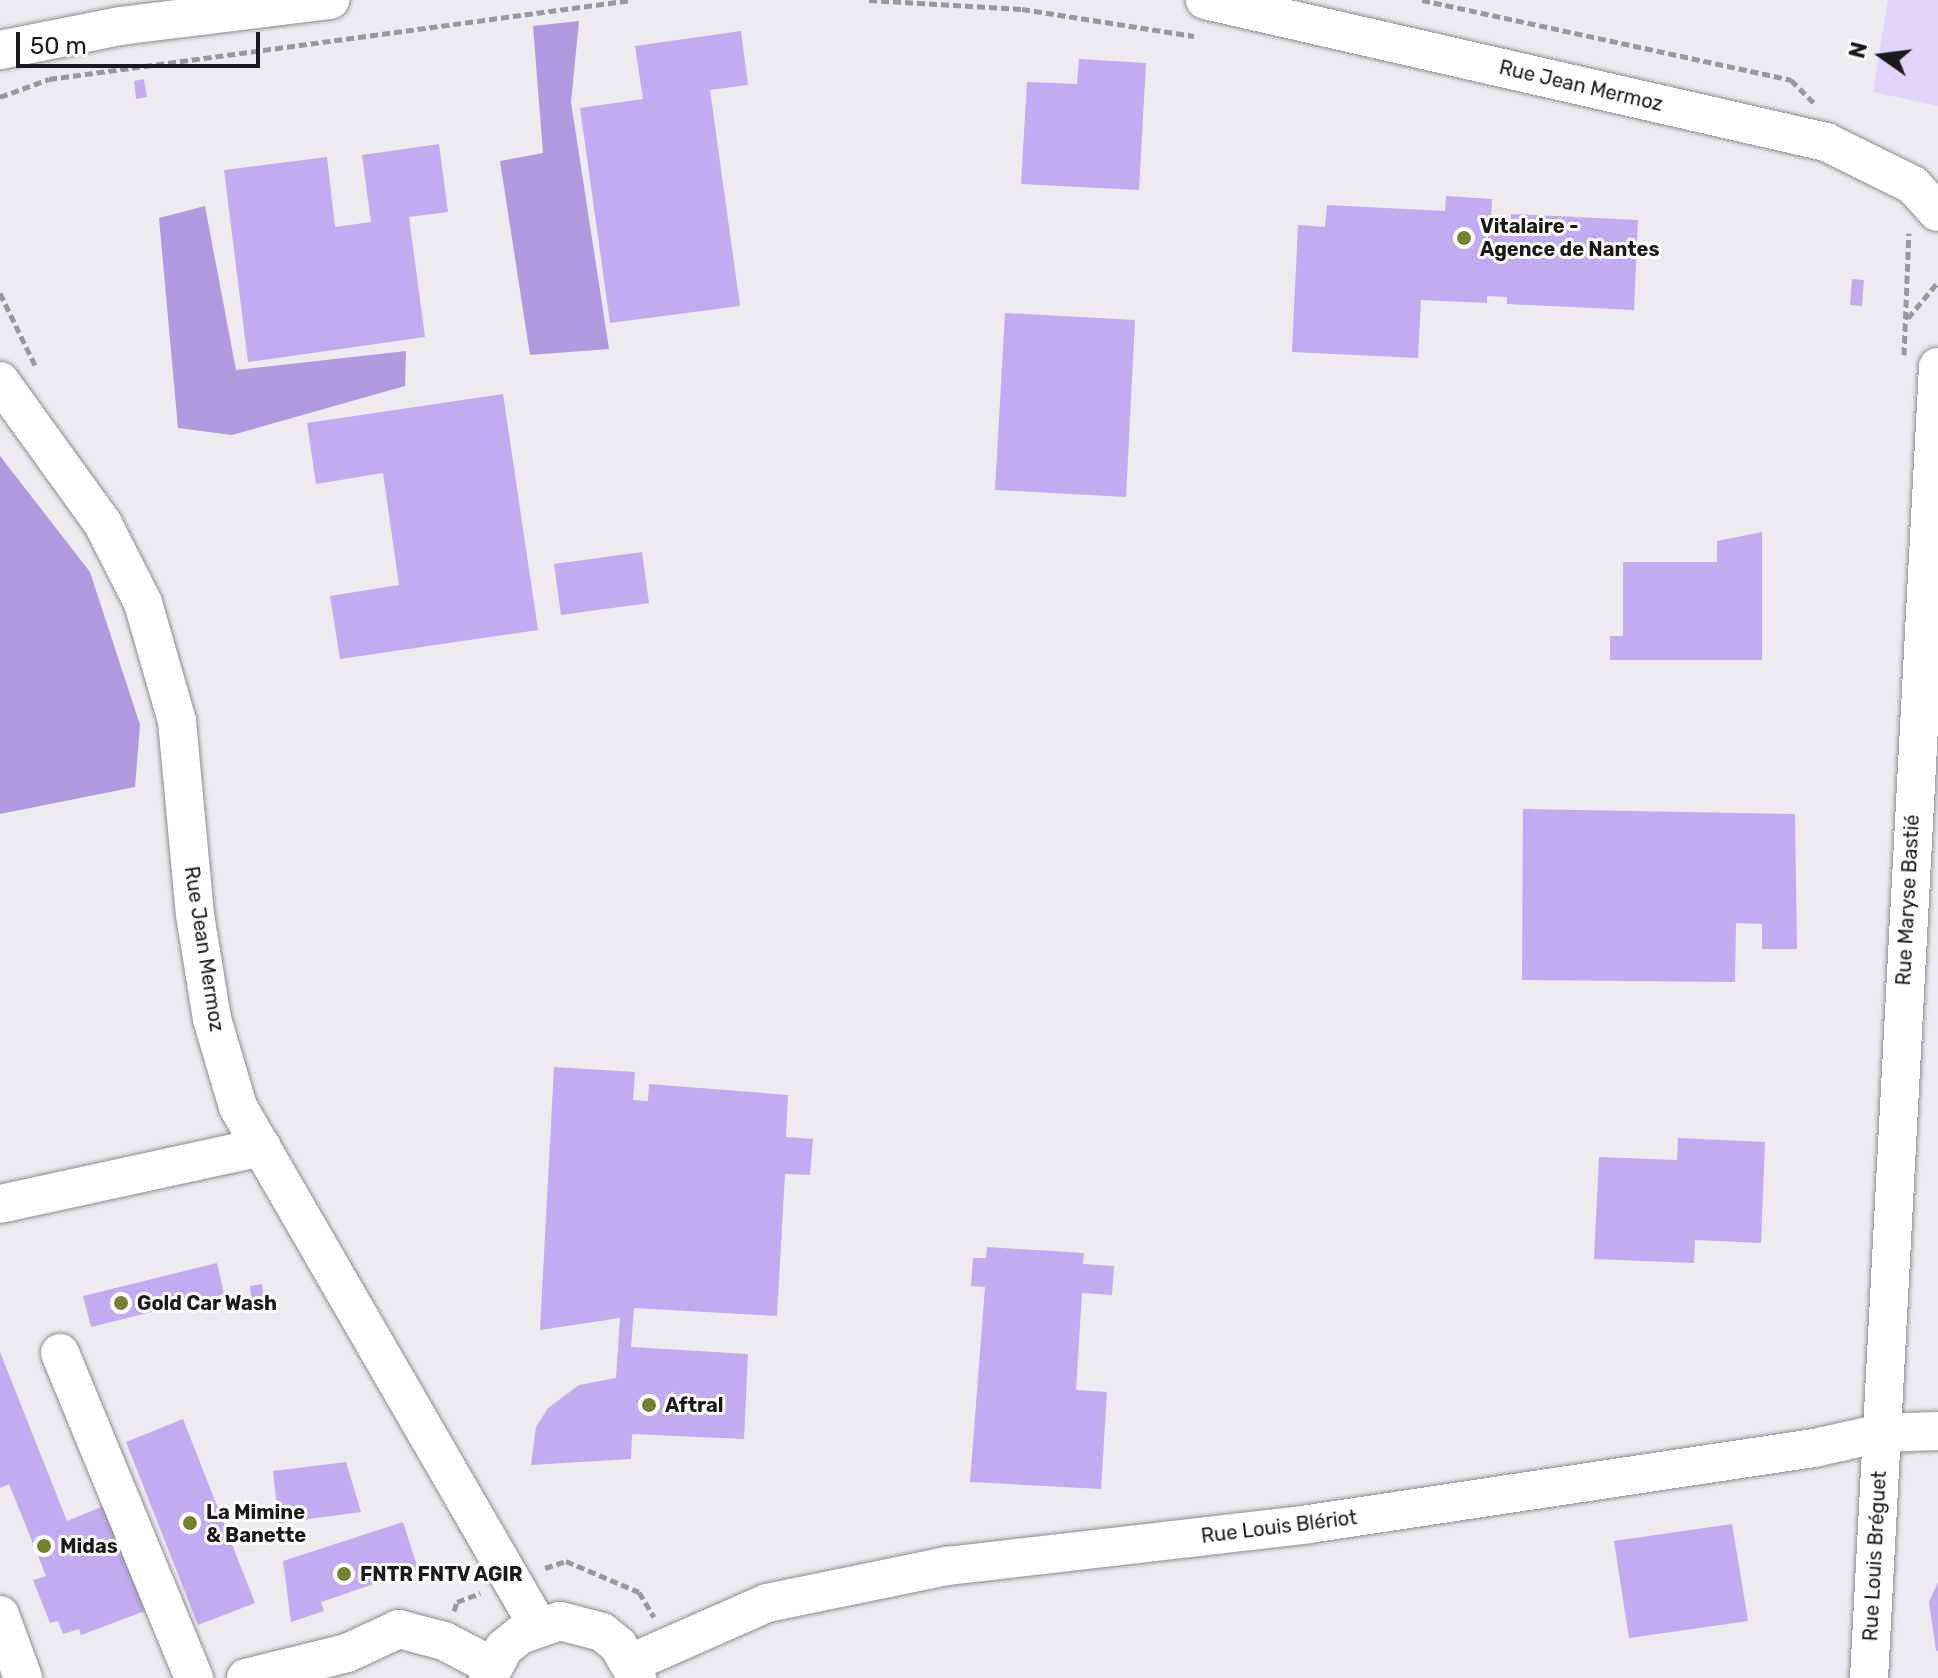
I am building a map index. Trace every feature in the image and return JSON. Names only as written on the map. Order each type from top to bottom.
[{"type":"street","points":[[0,50],[120,26],[330,0]]},
{"type":"street","name":"Rue Jean Mermoz","points":[[1203,18],[1826,142],[1913,185],[1929,215]]},
{"type":"street","name":"Rue Maryse Bastié","points":[[1881,1433],[1938,367]]},
{"type":"street","name":"Rue Jean Mermoz","points":[[0,381],[103,524],[143,603],[177,721],[195,915],[212,1019],[238,1107],[538,1626]]},
{"type":"street","points":[[0,1204],[262,1147]]},
{"type":"street","points":[[60,1353],[194,1678]]},
{"type":"street","name":"Rue Louis Blériot","points":[[634,1670],[767,1603],[948,1566],[1309,1524],[1814,1448],[1881,1433],[1938,1431]]},
{"type":"street","name":"Rue Louis Bréguet","points":[[1869,1678],[1881,1433]]},
{"type":"street","points":[[0,1615],[13,1664]]},
{"type":"street","points":[[246,1678],[347,1653],[399,1629],[444,1641],[490,1672],[504,1648],[538,1626],[560,1621],[591,1628],[618,1645],[634,1670]]},
{"type":"path","points":[[0,97],[49,79],[632,0]]},
{"type":"path","points":[[869,0],[1203,18]]},
{"type":"path","points":[[1422,0],[1791,80]]},
{"type":"path","points":[[1929,215],[1909,228],[1905,323],[1938,282]]},
{"type":"path","points":[[0,293],[41,377]]},
{"type":"shaded area","points":[[1888,0],[1938,0],[1938,106],[1873,92]]},
{"type":"shaded area","points":[[579,21],[571,102],[609,349],[530,355],[500,161],[543,153],[533,26]]},
{"type":"shaded area","points":[[205,206],[236,370],[406,351],[405,386],[232,435],[178,428],[159,218]]},
{"type":"shaded area","points":[[0,456],[90,572],[140,725],[135,787],[0,814]]},
{"type":"building","points":[[741,31],[748,85],[710,90],[740,306],[610,323],[580,108],[643,99],[635,46]]},
{"type":"building","points":[[1079,59],[1146,63],[1139,190],[1021,184],[1027,82],[1077,84]]},
{"type":"building","points":[[144,79],[147,97],[136,99],[134,81]]},
{"type":"building","points":[[439,144],[448,212],[409,217],[425,337],[248,362],[224,170],[327,157],[335,227],[371,222],[362,155]]},
{"type":"building","points":[[1446,196],[1492,199],[1491,220],[1511,221],[1511,214],[1638,220],[1634,310],[1507,304],[1507,297],[1487,296],[1487,303],[1421,300],[1418,358],[1292,352],[1298,225],[1325,227],[1327,205],[1445,211]]},
{"type":"building","points":[[1852,279],[1864,280],[1862,306],[1850,305]]},
{"type":"building","points":[[1005,313],[1135,320],[1126,497],[995,490]]},
{"type":"building","points":[[503,394],[538,630],[340,659],[330,596],[399,585],[383,473],[316,484],[307,423]]},
{"type":"building","points":[[1762,532],[1762,660],[1610,660],[1610,636],[1623,636],[1623,562],[1717,562],[1717,541]]},
{"type":"building","points":[[642,552],[649,603],[561,615],[554,564]]},
{"type":"building","points":[[1523,809],[1795,814],[1797,949],[1762,949],[1762,924],[1736,923],[1735,982],[1522,980]]},
{"type":"building","points":[[554,1067],[635,1072],[633,1100],[648,1101],[649,1084],[788,1095],[786,1137],[813,1139],[810,1175],[785,1174],[777,1316],[634,1308],[631,1347],[748,1354],[744,1439],[632,1434],[631,1459],[531,1465],[536,1427],[548,1408],[579,1385],[616,1378],[620,1318],[540,1330]]},
{"type":"building","points":[[1678,1138],[1765,1142],[1761,1243],[1695,1240],[1694,1263],[1594,1259],[1599,1157],[1677,1160]]},
{"type":"building","points":[[987,1247],[1084,1253],[1083,1264],[1114,1266],[1112,1295],[1082,1293],[1076,1390],[1107,1392],[1101,1489],[970,1482],[985,1287],[971,1286],[973,1258],[986,1258]]},
{"type":"building","points":[[217,1263],[224,1294],[91,1327],[83,1296]]},
{"type":"building","points":[[262,1284],[264,1304],[252,1305],[250,1286]]},
{"type":"building","points":[[0,1352],[67,1521],[104,1506],[145,1611],[81,1635],[79,1629],[63,1634],[58,1621],[50,1623],[33,1580],[46,1576],[9,1484],[0,1488]]},
{"type":"building","name":"La Mimine & Banette","points":[[183,1419],[255,1603],[198,1625],[126,1442]]},
{"type":"building","points":[[346,1462],[361,1512],[279,1523],[273,1471]]},
{"type":"building","name":"FNTR FNTV AGIR","points":[[403,1522],[418,1569],[321,1602],[324,1611],[291,1622],[283,1561]]},
{"type":"building","points":[[1732,1524],[1748,1621],[1629,1638],[1614,1541]]},
{"type":"building","points":[[1938,1582],[1938,1651],[1936,1651],[1929,1602]]},
{"type":"place","name":"Vitalaire - Agence de Nantes","points":[[1464,238]]},
{"type":"place","name":"Gold Car Wash","points":[[121,1303]]},
{"type":"place","name":"Aftral","points":[[649,1405]]},
{"type":"place","name":"La Mimine & Banette","points":[[190,1523]]},
{"type":"place","name":"Midas","points":[[44,1546]]},
{"type":"place","name":"FNTR FNTV AGIR","points":[[344,1574]]}]
